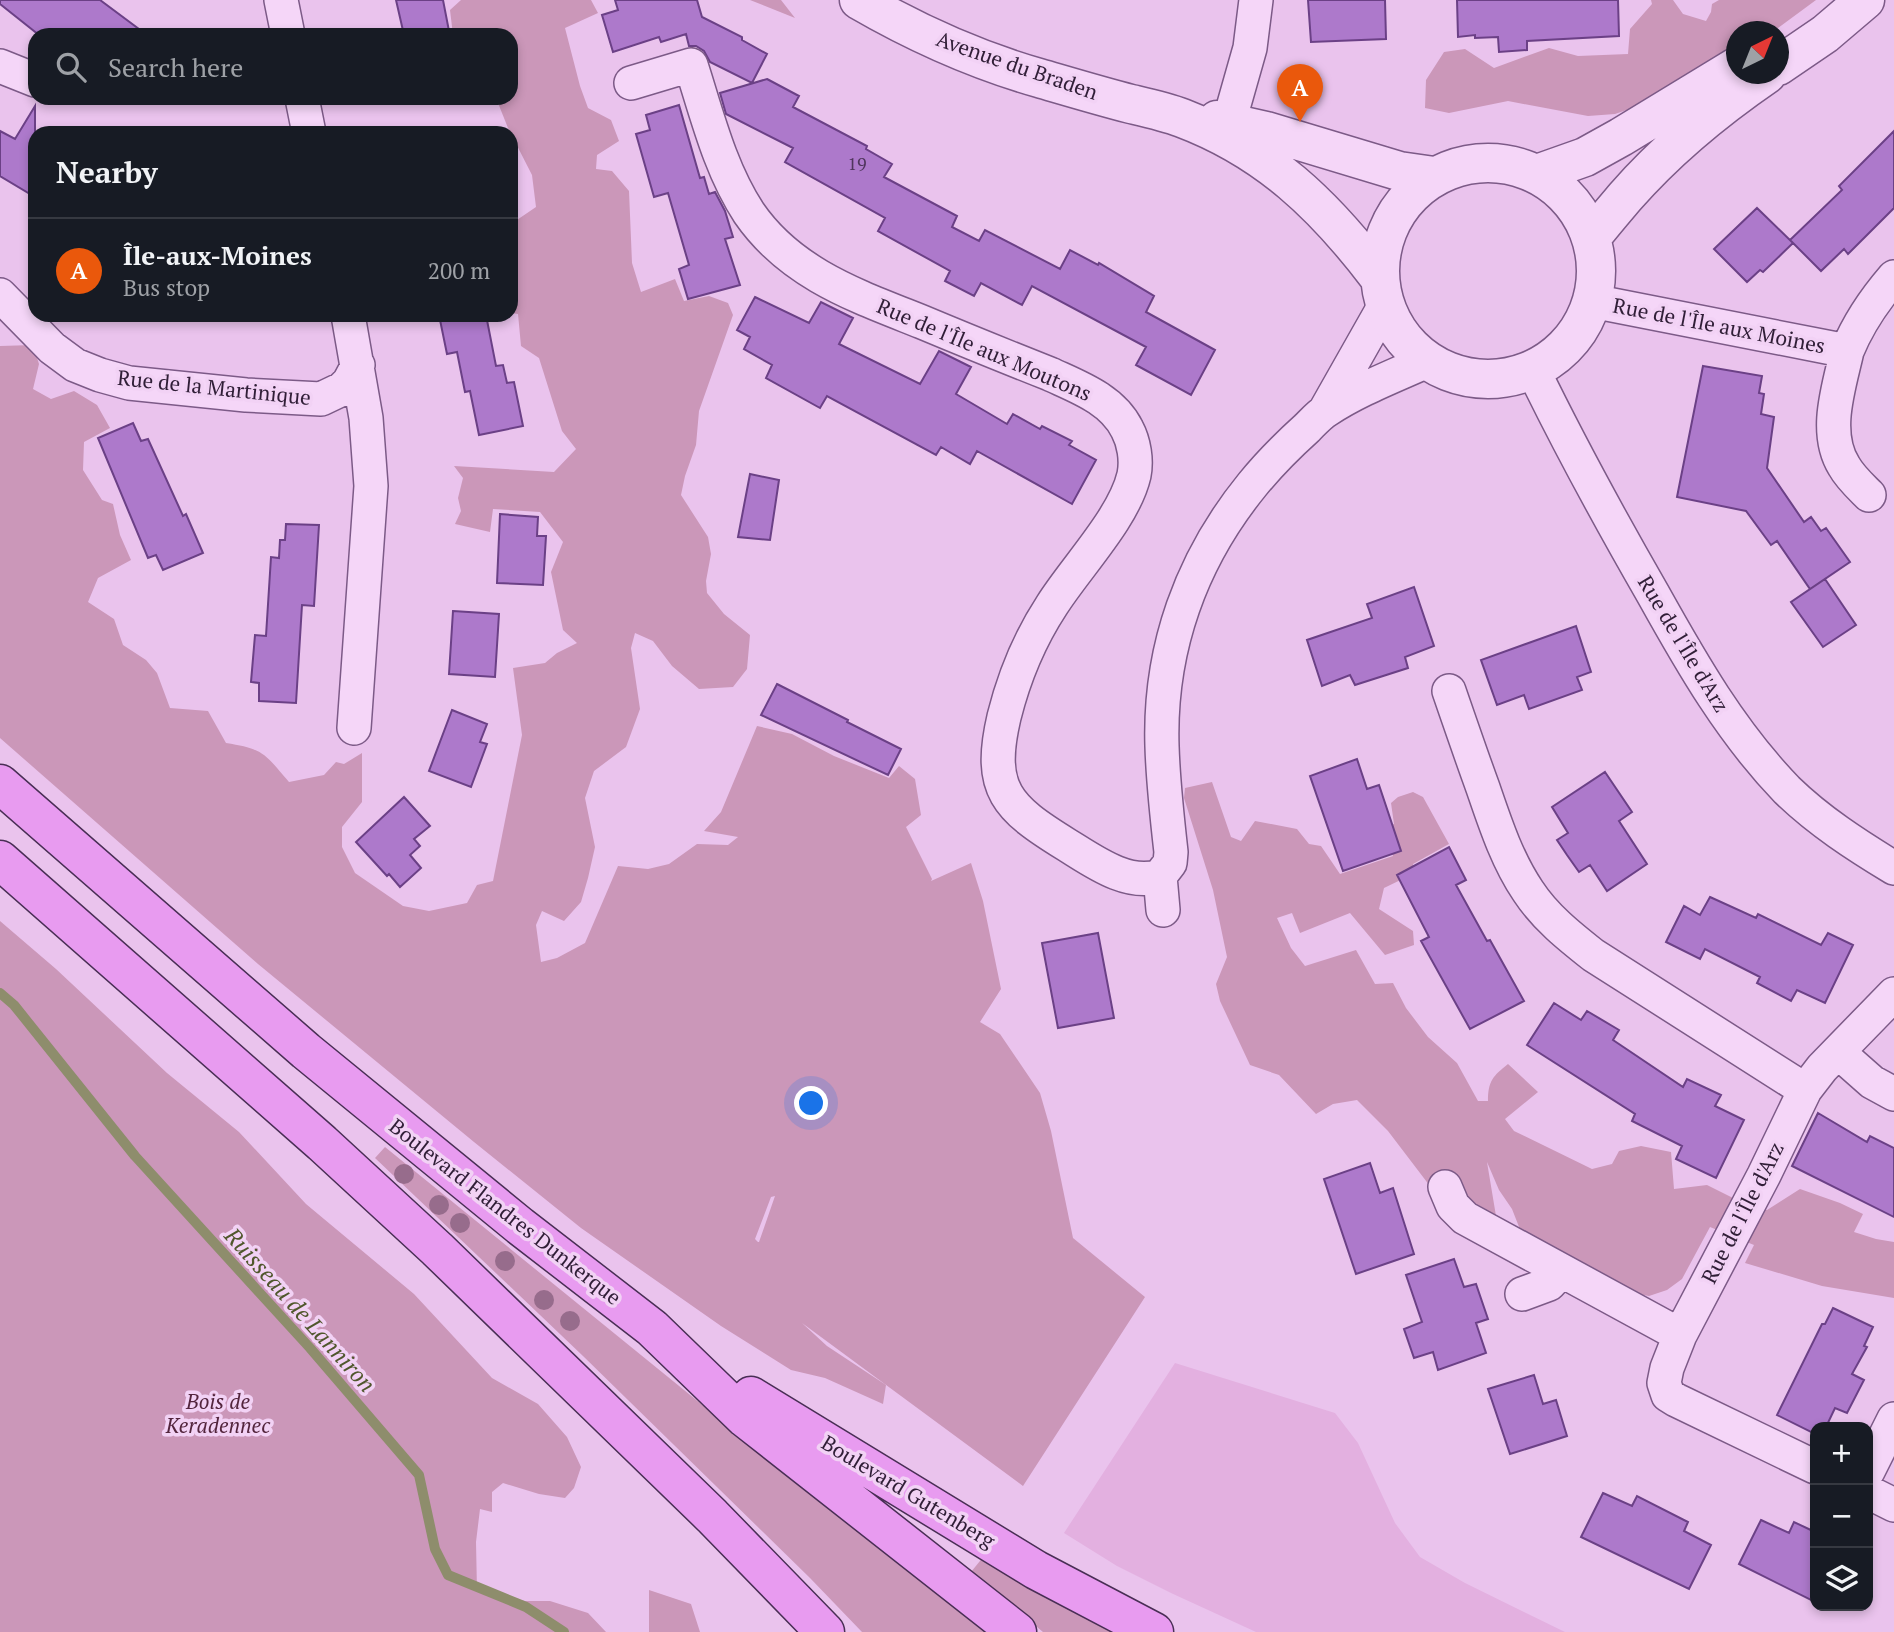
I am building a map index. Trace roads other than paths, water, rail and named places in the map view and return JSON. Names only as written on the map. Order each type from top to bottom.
[{"type":"main road","name":"Boulevard Flandres Dunkerque","points":[[0,785],[306,1051],[520,1226],[652,1328],[746,1418],[1017,1632]]},
{"type":"main road","points":[[0,860],[301,1124],[437,1249],[702,1507],[825,1632]]},
{"type":"main road","name":"Boulevard Gutenberg","points":[[667,1343],[1036,1570],[1154,1632]]},
{"type":"street","points":[[281,0],[287,28]]},
{"type":"street","name":"Avenue du Braden","points":[[859,0],[948,45],[1035,77],[1181,117],[1229,122],[1306,142],[1399,171],[1434,176]]},
{"type":"street","points":[[1229,122],[1250,48],[1256,0]]},
{"type":"street","points":[[1789,31],[1833,0]]},
{"type":"street","points":[[1789,59],[1825,34],[1865,0]]},
{"type":"street","name":"Rue de l'Île aux Moutons","points":[[631,83],[691,65],[720,157],[731,180],[749,213],[774,244],[794,261],[845,291],[1080,388],[1102,400],[1122,420],[1133,443],[1134,477],[1111,523],[1052,605],[1030,643],[1011,690],[997,761],[999,778],[1012,804],[1060,841],[1097,864],[1117,872],[1150,880],[1160,876]]},
{"type":"street","points":[[0,66],[28,77]]},
{"type":"street","points":[[1537,174],[1597,150],[1726,74]]},
{"type":"street","points":[[1591,238],[1626,197],[1676,146],[1730,99],[1752,84]]},
{"type":"street","points":[[303,105],[308,126]]},
{"type":"street","name":"Avenue du Braden","points":[[1181,117],[1230,140],[1292,181],[1337,225],[1382,290]]},
{"type":"street","points":[[1468,164],[1503,164],[1537,174],[1555,186],[1570,201],[1591,238],[1596,270],[1592,301],[1583,323],[1552,359],[1533,370],[1506,378],[1478,379],[1451,373],[1427,361],[1409,345],[1395,327],[1382,290],[1383,241],[1395,215],[1412,193],[1434,176],[1468,164]]},
{"type":"street","name":"Rue de l'Île aux Moines","points":[[1869,495],[1842,464],[1836,449],[1835,411],[1847,351],[1853,336],[1894,277]]},
{"type":"street","points":[[1325,411],[1382,290]]},
{"type":"street","name":"Rue de la Martinique","points":[[0,295],[52,348],[75,365],[100,376],[129,383],[321,400],[342,389],[358,365]]},
{"type":"street","name":"Rue de l'Île aux Moines","points":[[1592,301],[1847,351]]},
{"type":"street","points":[[349,322],[369,442],[371,486],[354,727]]},
{"type":"street","points":[[1163,909],[1160,876],[1170,863],[1171,852],[1162,745],[1164,687],[1170,648],[1180,615],[1205,554],[1244,495],[1286,446],[1325,411],[1427,361]]},
{"type":"street","name":"Rue de l'Île d'Arz","points":[[1533,370],[1623,542],[1700,677],[1732,725],[1788,790],[1813,813],[1894,868]]},
{"type":"street","points":[[1449,691],[1504,845],[1529,893],[1544,911],[1564,932],[1593,955],[1805,1090]]},
{"type":"street","name":"Rue de l'Île d'Arz","points":[[1810,1465],[1675,1401],[1668,1395],[1664,1383],[1680,1335],[1764,1175],[1805,1090],[1812,1079],[1894,995]]},
{"type":"street","points":[[1838,1052],[1872,1082],[1894,1094]]},
{"type":"street","points":[[1446,1187],[1452,1206],[1465,1218],[1680,1335]]},
{"type":"street","points":[[1522,1294],[1549,1284],[1561,1271]]},
{"type":"street","points":[[1873,1461],[1894,1419]]},
{"type":"street","points":[[1873,1494],[1894,1505]]},
{"type":"waterway","name":"Ruisseau de Lanniron","points":[[0,993],[14,1005],[135,1156],[310,1348],[419,1475],[435,1549],[448,1575],[526,1607],[564,1632]]},
{"type":"place","name":"Île-aux-Moines","points":[[1300,122]]},
{"type":"park label","name":"Bois de Keradennec","points":[[218,1414]]}]
